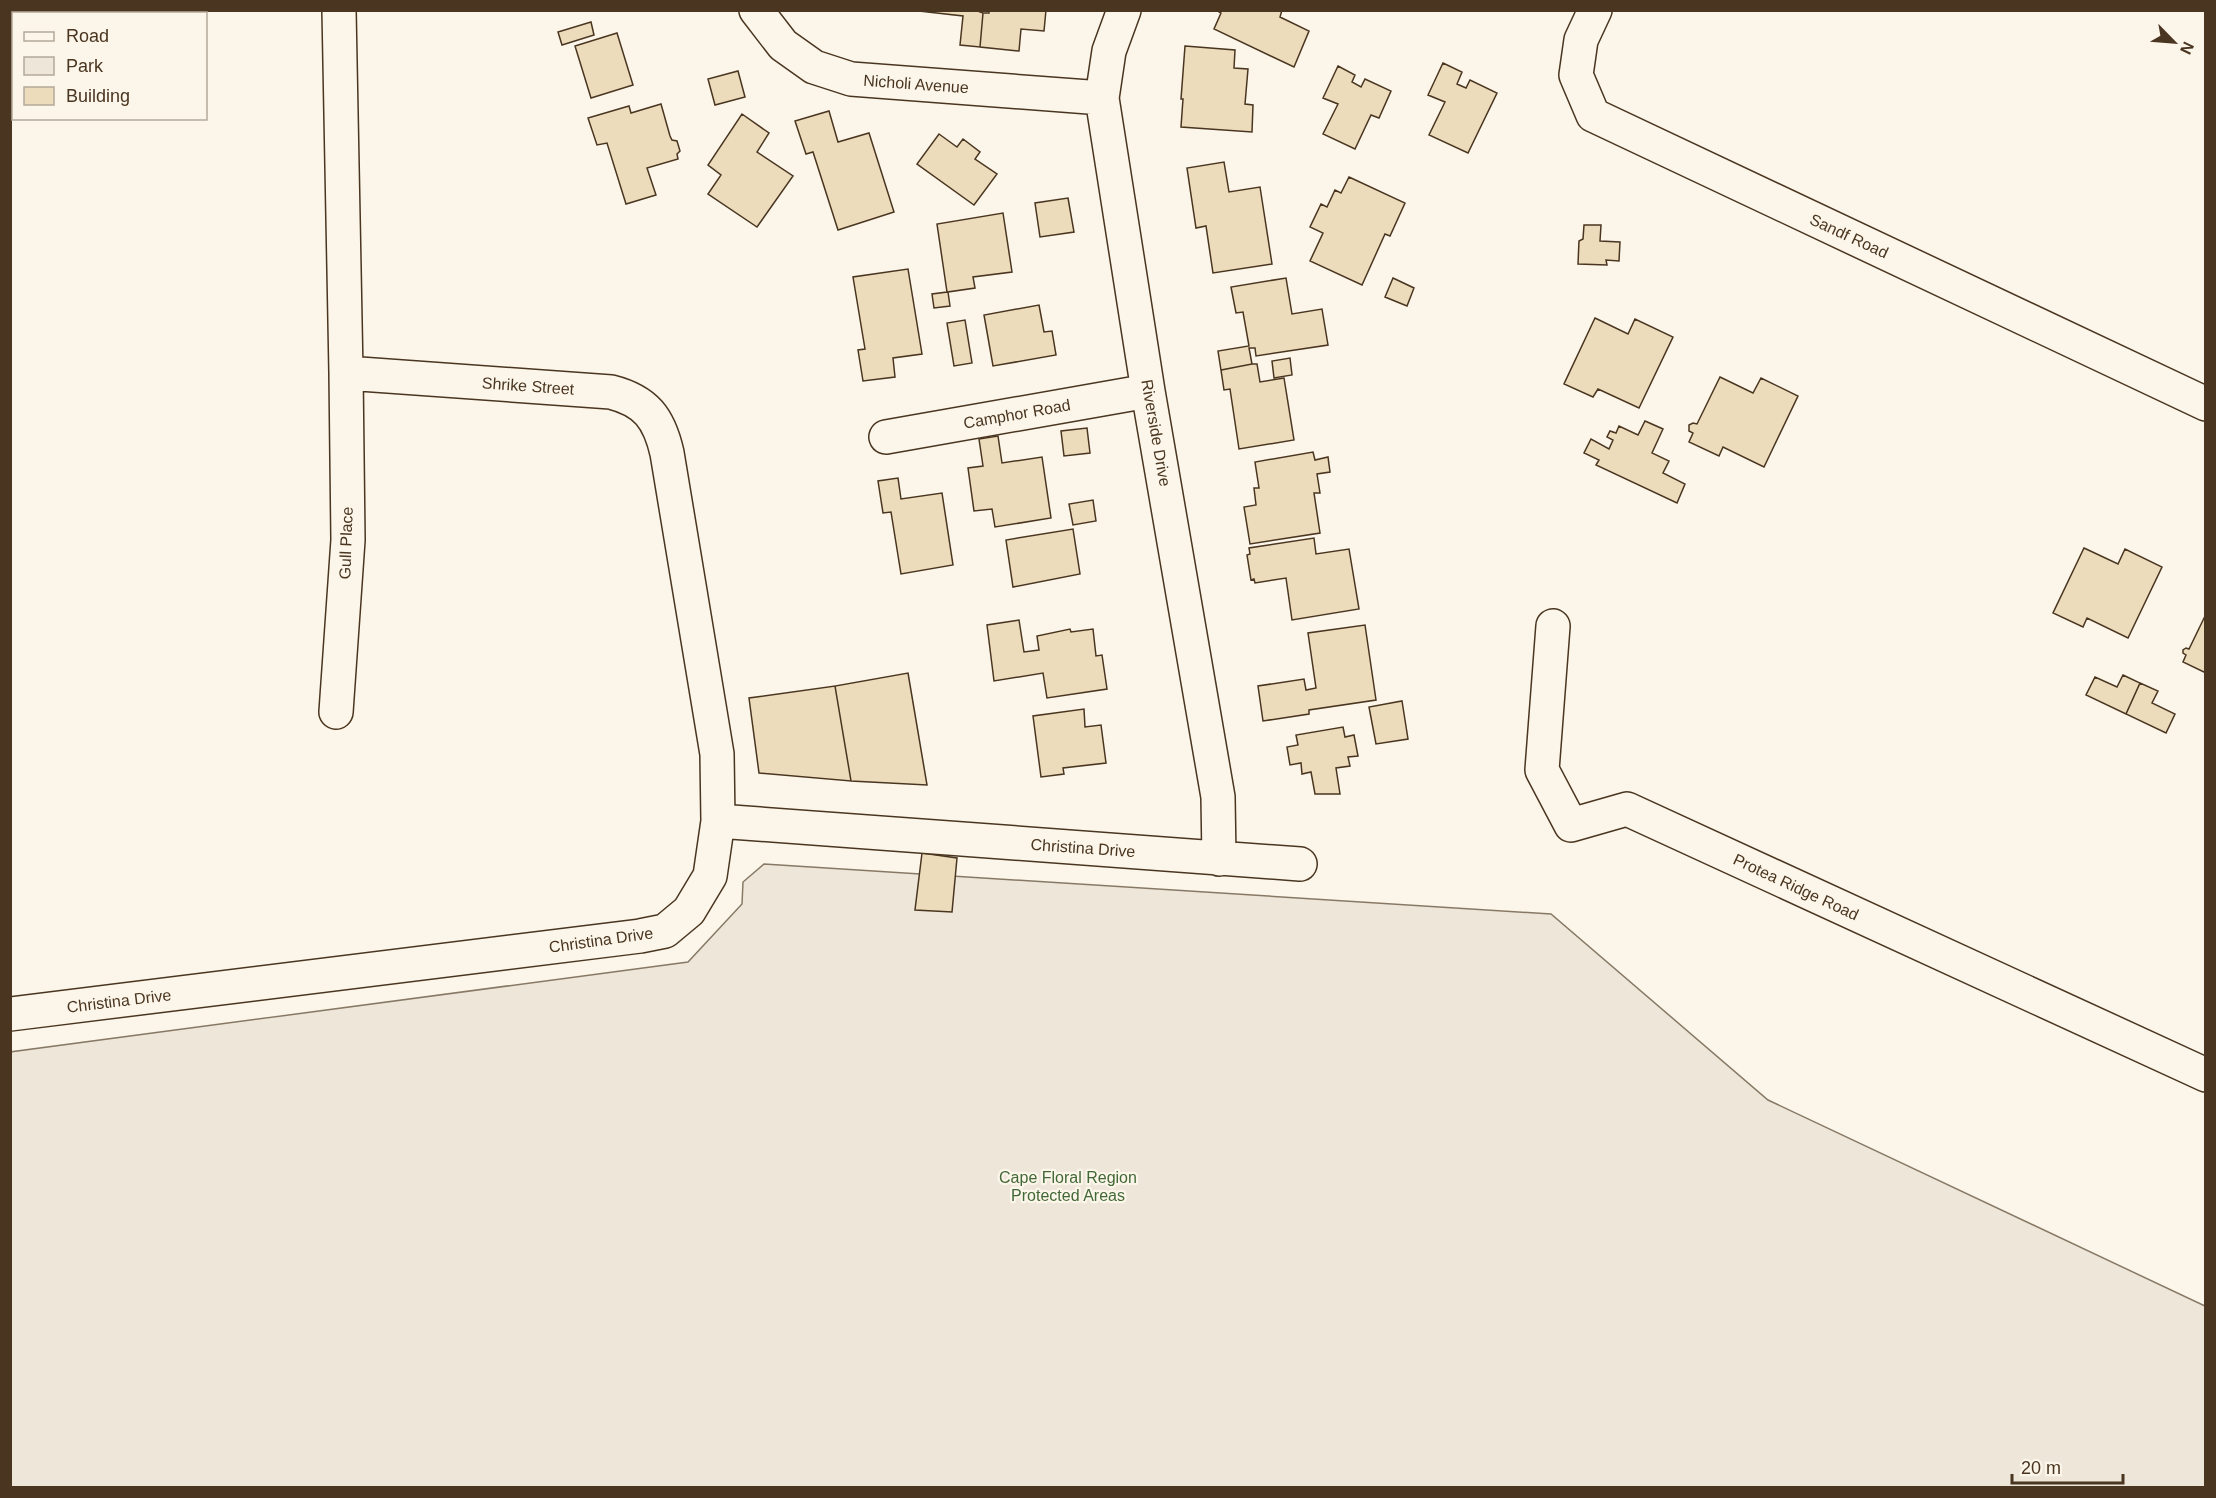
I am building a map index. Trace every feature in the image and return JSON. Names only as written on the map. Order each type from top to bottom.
[{"type":"street","points":[[339,10],[346,373]]},
{"type":"street","name":"Nicholi Avenue","points":[[756,10],[783,45],[814,67],[851,79],[1102,98]]},
{"type":"street","name":"Riverside Drive","points":[[1124,10],[1109,51],[1102,98],[1148,391],[1218,797],[1219,859]]},
{"type":"street","name":"Sandf Road","points":[[1595,10],[1581,39],[1576,75],[1593,115],[2205,404]]},
{"type":"street","name":"Gull Place","points":[[336,712],[348,540],[346,373]]},
{"type":"street","name":"Shrike Street","points":[[346,373],[611,392],[627,396],[656,418],[667,453],[717,754],[718,821]]},
{"type":"street","name":"Camphor Road","points":[[886,437],[1148,391]]},
{"type":"street","name":"Protea Ridge Road","points":[[1553,626],[1542,770],[1571,825],[1627,809],[2205,1075]]},
{"type":"street","name":"Christina Drive","points":[[10,1014],[640,936],[665,931],[689,911],[710,876],[718,821],[1300,864]]},
{"type":"green space","name":"Cape Floral Region Protected Areas","points":[[764,864],[1551,914],[1768,1100],[2205,1306],[2205,1487],[11,1487],[10,1052],[688,962],[742,904],[743,882]]},
{"type":"building","points":[[910,10],[975,10],[983,13],[980,47],[960,45],[963,16]]},
{"type":"building","points":[[989,10],[1046,10],[1044,31],[1021,29],[1019,51],[980,47],[983,13],[989,13]]},
{"type":"building","points":[[1216,10],[1282,10],[1280,17],[1309,31],[1294,67],[1214,29],[1221,13]]},
{"type":"building","points":[[591,22],[594,35],[562,45],[558,32]]},
{"type":"building","points":[[617,33],[633,85],[591,98],[575,46]]},
{"type":"building","points":[[1185,46],[1235,50],[1234,68],[1248,69],[1245,104],[1253,105],[1252,132],[1181,127]]},
{"type":"building","points":[[1443,63],[1462,72],[1457,84],[1466,88],[1470,80],[1497,93],[1468,153],[1429,135],[1445,102],[1428,95]]},
{"type":"building","points":[[1338,66],[1355,75],[1352,82],[1361,87],[1365,79],[1391,91],[1379,118],[1371,115],[1355,149],[1323,134],[1338,104],[1323,98]]},
{"type":"building","points":[[738,71],[745,97],[715,105],[708,79]]},
{"type":"building","points":[[661,104],[670,136],[672,140],[677,141],[680,151],[677,154],[678,159],[647,168],[656,195],[626,204],[607,143],[597,145],[588,118],[629,106],[631,113]]},
{"type":"building","points":[[829,111],[838,142],[869,133],[894,212],[838,230],[813,152],[806,154],[795,121]]},
{"type":"building","points":[[742,114],[769,133],[757,152],[793,176],[757,227],[708,194],[721,175],[708,165]]},
{"type":"building","points":[[939,134],[957,147],[963,139],[980,152],[975,159],[997,174],[974,205],[917,164]]},
{"type":"building","points":[[1224,162],[1229,192],[1260,187],[1272,264],[1213,273],[1206,226],[1196,228],[1187,168]]},
{"type":"building","points":[[1349,177],[1405,203],[1390,236],[1385,234],[1362,285],[1310,261],[1323,233],[1310,227],[1321,204],[1327,207],[1335,190],[1341,193]]},
{"type":"building","points":[[1068,198],[1074,232],[1040,237],[1035,203]]},
{"type":"building","points":[[1003,213],[1012,272],[973,277],[975,288],[948,292],[950,306],[934,308],[932,294],[947,292],[937,224]]},
{"type":"building","points":[[1584,225],[1601,225],[1600,241],[1620,242],[1619,261],[1606,260],[1607,265],[1578,264],[1579,241],[1583,239]]},
{"type":"building","points":[[908,269],[922,354],[893,358],[895,377],[863,381],[858,350],[865,349],[853,277]]},
{"type":"building","points":[[1286,278],[1292,314],[1322,309],[1328,345],[1256,356],[1255,348],[1249,348],[1252,364],[1221,370],[1218,351],[1249,346],[1243,312],[1236,313],[1231,287]]},
{"type":"building","points":[[1393,278],[1414,288],[1407,306],[1385,297]]},
{"type":"building","points":[[1039,305],[1044,332],[1052,331],[1056,355],[993,366],[984,315]]},
{"type":"building","points":[[1595,318],[1628,334],[1635,319],[1673,337],[1639,408],[1598,389],[1593,397],[1564,384]]},
{"type":"building","points":[[965,320],[972,363],[954,366],[947,323]]},
{"type":"building","points":[[1290,358],[1292,375],[1274,378],[1272,361]]},
{"type":"building","points":[[1257,364],[1260,382],[1284,378],[1294,440],[1239,449],[1230,389],[1224,390],[1221,370]]},
{"type":"building","points":[[1720,377],[1753,393],[1761,378],[1798,396],[1764,467],[1723,447],[1719,456],[1689,442],[1693,433],[1689,431],[1689,425],[1697,424]]},
{"type":"building","points":[[1645,421],[1663,429],[1652,453],[1669,461],[1663,473],[1685,484],[1677,503],[1596,465],[1599,460],[1584,453],[1591,439],[1609,449],[1613,440],[1607,437],[1610,431],[1616,433],[1619,426],[1638,435]]},
{"type":"building","points":[[1087,428],[1090,453],[1064,456],[1061,431]]},
{"type":"building","points":[[998,436],[1002,463],[1042,457],[1051,518],[995,527],[992,509],[974,511],[968,468],[983,466],[979,439]]},
{"type":"building","points":[[1313,452],[1315,460],[1328,457],[1330,472],[1317,474],[1320,493],[1314,493],[1320,533],[1250,544],[1244,507],[1256,505],[1254,488],[1259,488],[1255,462]]},
{"type":"building","points":[[898,478],[901,499],[942,493],[953,565],[901,574],[891,512],[883,513],[878,481]]},
{"type":"building","points":[[1093,500],[1096,521],[1073,525],[1069,504]]},
{"type":"building","points":[[1073,529],[1080,574],[1013,587],[1006,540]]},
{"type":"building","points":[[1314,538],[1316,554],[1349,549],[1359,609],[1292,620],[1286,578],[1255,583],[1254,579],[1251,580],[1247,555],[1250,554],[1249,548]]},
{"type":"building","points":[[2084,548],[2118,564],[2125,549],[2162,567],[2128,638],[2087,618],[2083,627],[2053,613]]},
{"type":"building","points":[[2206,614],[2206,673],[2183,662],[2186,655],[2183,650],[2189,649]]},
{"type":"building","points":[[1019,620],[1024,652],[1039,650],[1037,636],[1070,629],[1071,632],[1093,629],[1096,656],[1102,655],[1107,689],[1047,698],[1043,673],[994,681],[987,625]]},
{"type":"building","points":[[1365,625],[1376,700],[1309,710],[1309,714],[1263,721],[1258,686],[1304,679],[1306,690],[1316,688],[1308,633]]},
{"type":"building","points":[[908,673],[927,785],[851,781],[835,686]]},
{"type":"building","points":[[2123,675],[2140,683],[2126,714],[2086,695],[2095,677],[2117,687]]},
{"type":"building","points":[[2140,683],[2158,691],[2152,703],[2175,714],[2166,733],[2126,714]]},
{"type":"building","points":[[835,686],[851,781],[759,773],[749,698]]},
{"type":"building","points":[[1402,701],[1408,739],[1376,744],[1369,707]]},
{"type":"building","points":[[1084,709],[1085,727],[1101,725],[1106,763],[1063,768],[1064,774],[1041,777],[1033,716]]},
{"type":"building","points":[[1343,727],[1345,737],[1354,735],[1358,756],[1348,757],[1350,766],[1336,768],[1340,794],[1315,794],[1311,772],[1302,774],[1301,763],[1290,765],[1287,747],[1298,745],[1296,735]]},
{"type":"building","points":[[922,853],[957,858],[952,912],[915,910]]}]
